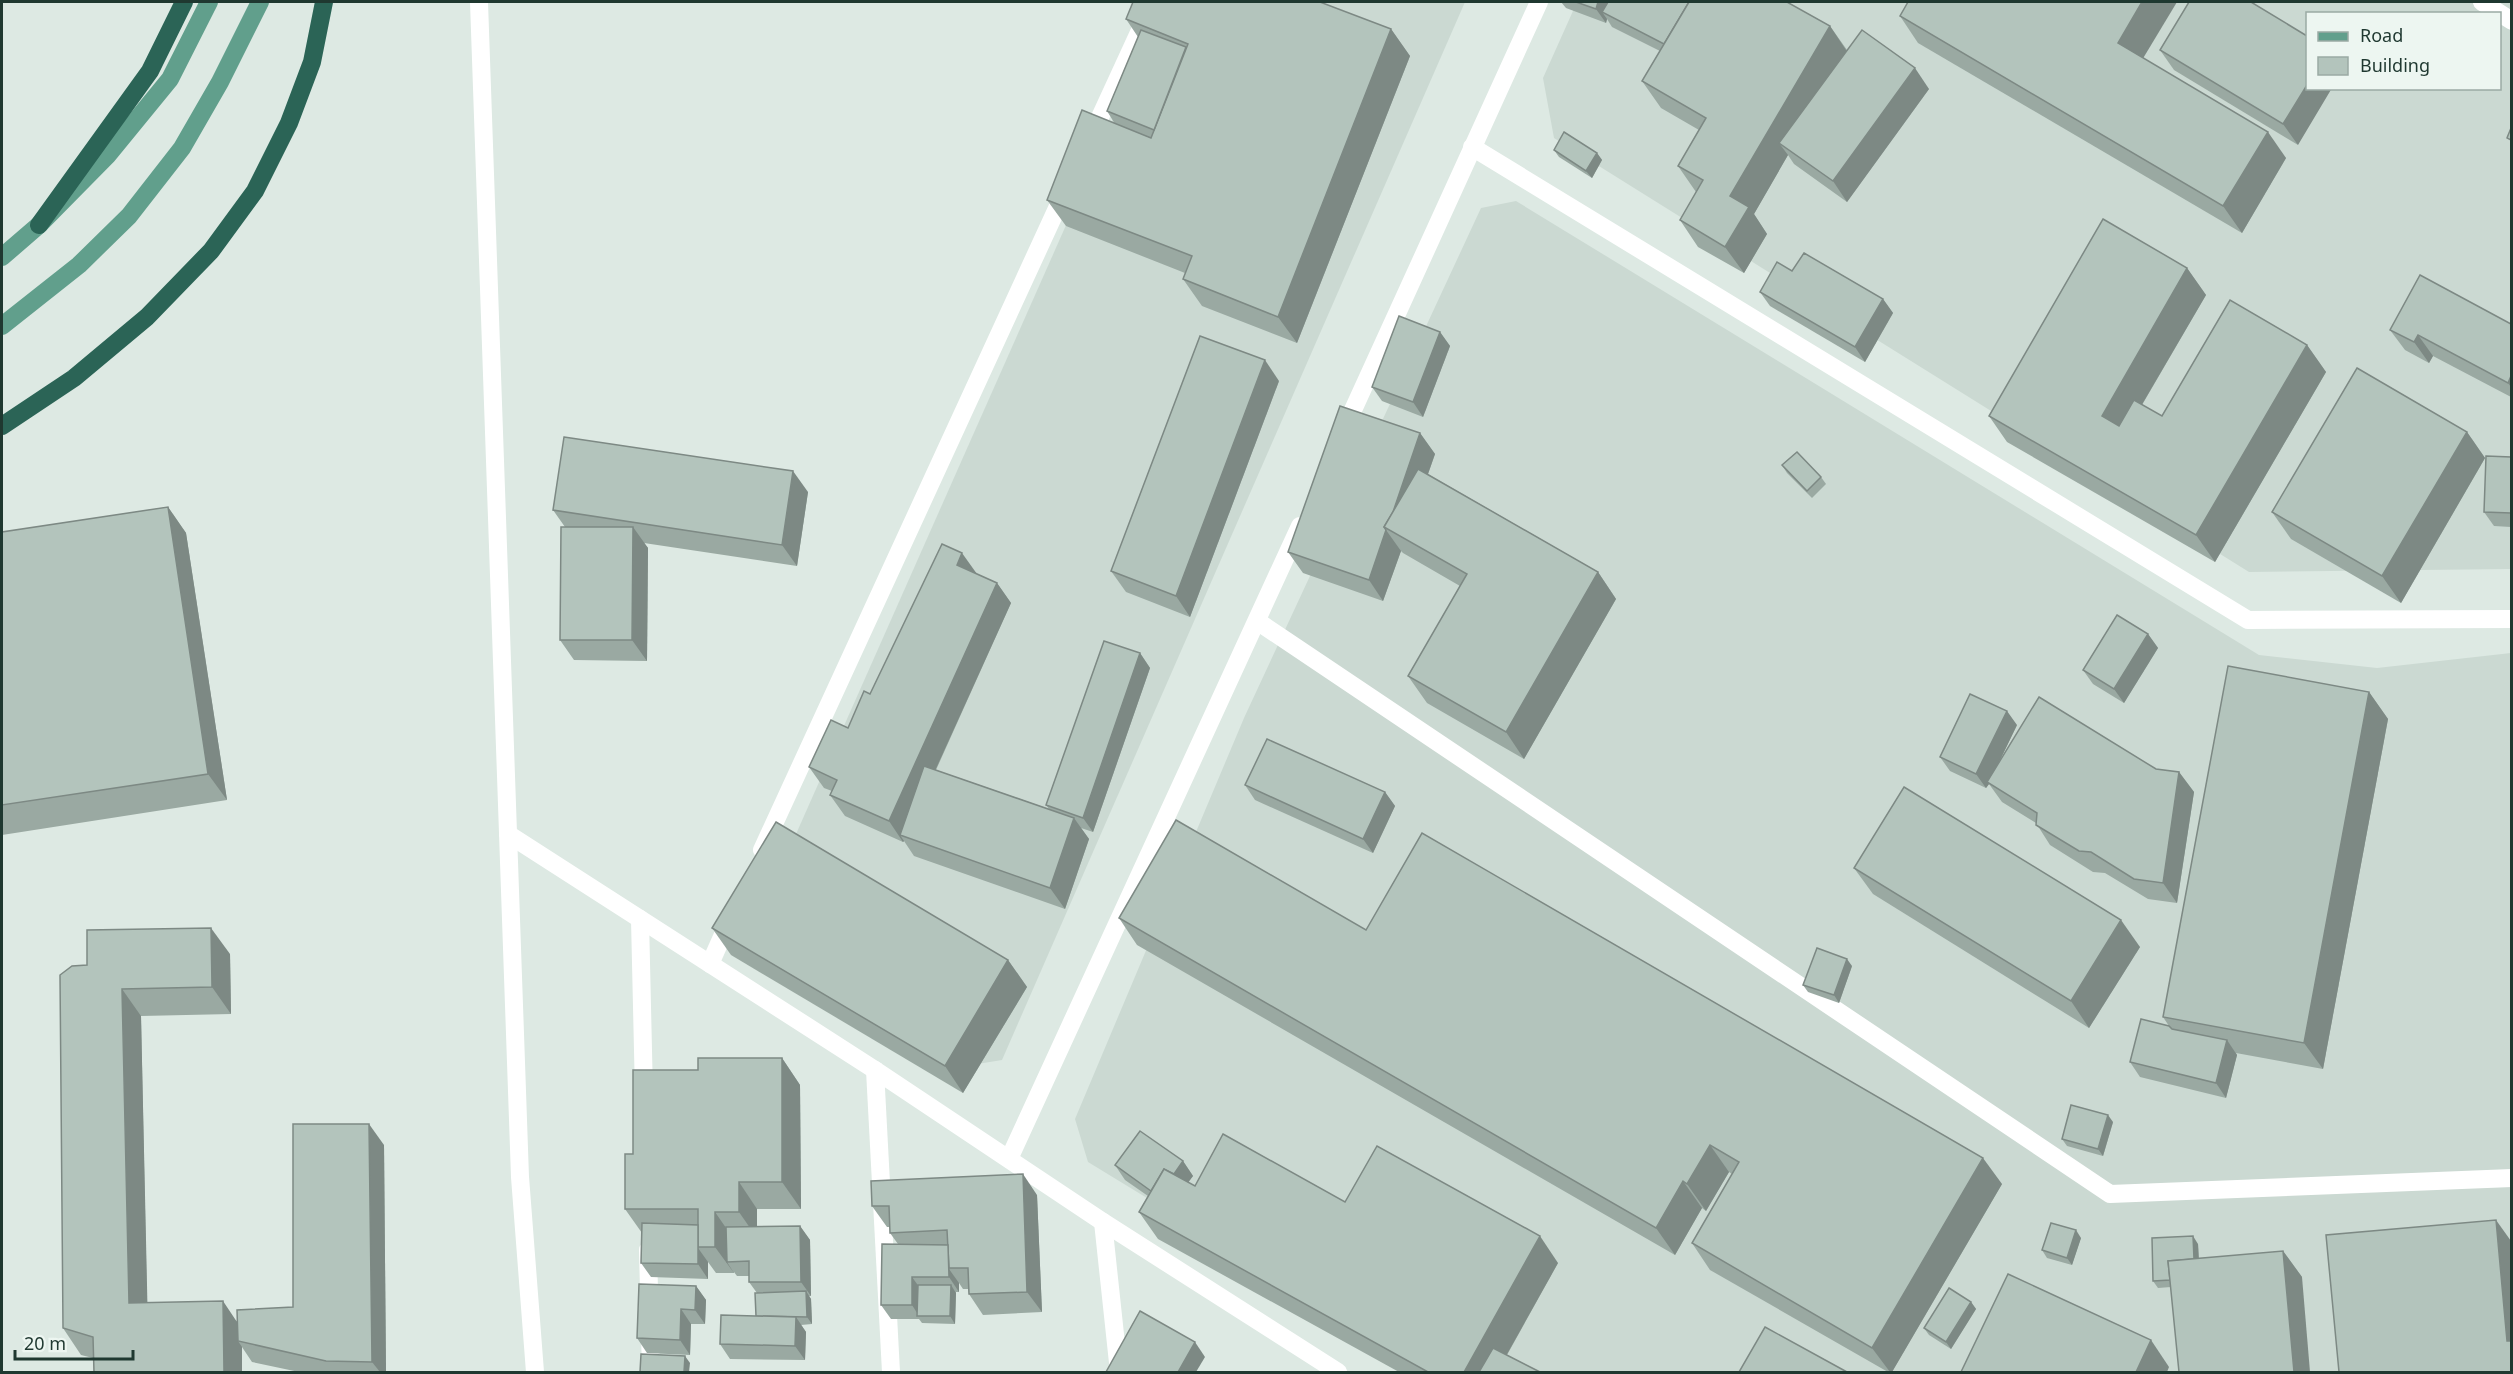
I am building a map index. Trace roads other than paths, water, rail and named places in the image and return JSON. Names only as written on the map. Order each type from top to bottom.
[{"type":"highway","points":[[39,225],[150,71],[184,2]]},
{"type":"highway","points":[[2,426],[74,378],[147,317],[211,251],[255,191],[290,123],[312,62],[324,2]]},
{"type":"main road","points":[[2,257],[39,225],[107,156],[170,79],[209,2]]},
{"type":"main road","points":[[2,326],[79,265],[129,216],[182,148],[220,82],[260,2]]},
{"type":"street","points":[[479,2],[520,1177],[534,1372]]},
{"type":"street","points":[[1083,153],[1153,2]]},
{"type":"street","points":[[1335,449],[1539,2]]},
{"type":"street","points":[[2481,2],[2497,12]]},
{"type":"street","points":[[1472,147],[2248,620],[2511,619]]},
{"type":"street","points":[[754,866],[1073,174]]},
{"type":"street","points":[[1009,1159],[1306,513]]},
{"type":"street","points":[[1257,621],[2110,1194],[2511,1178]]},
{"type":"street","points":[[508,834],[875,1070],[1103,1222],[1338,1372]]},
{"type":"street","points":[[710,964],[740,899]]},
{"type":"street","points":[[640,919],[645,1110]]},
{"type":"street","points":[[875,1070],[891,1372]]},
{"type":"street","points":[[1103,1222],[1119,1372]]},
{"type":"street","points":[[648,1229],[651,1372]]}]
